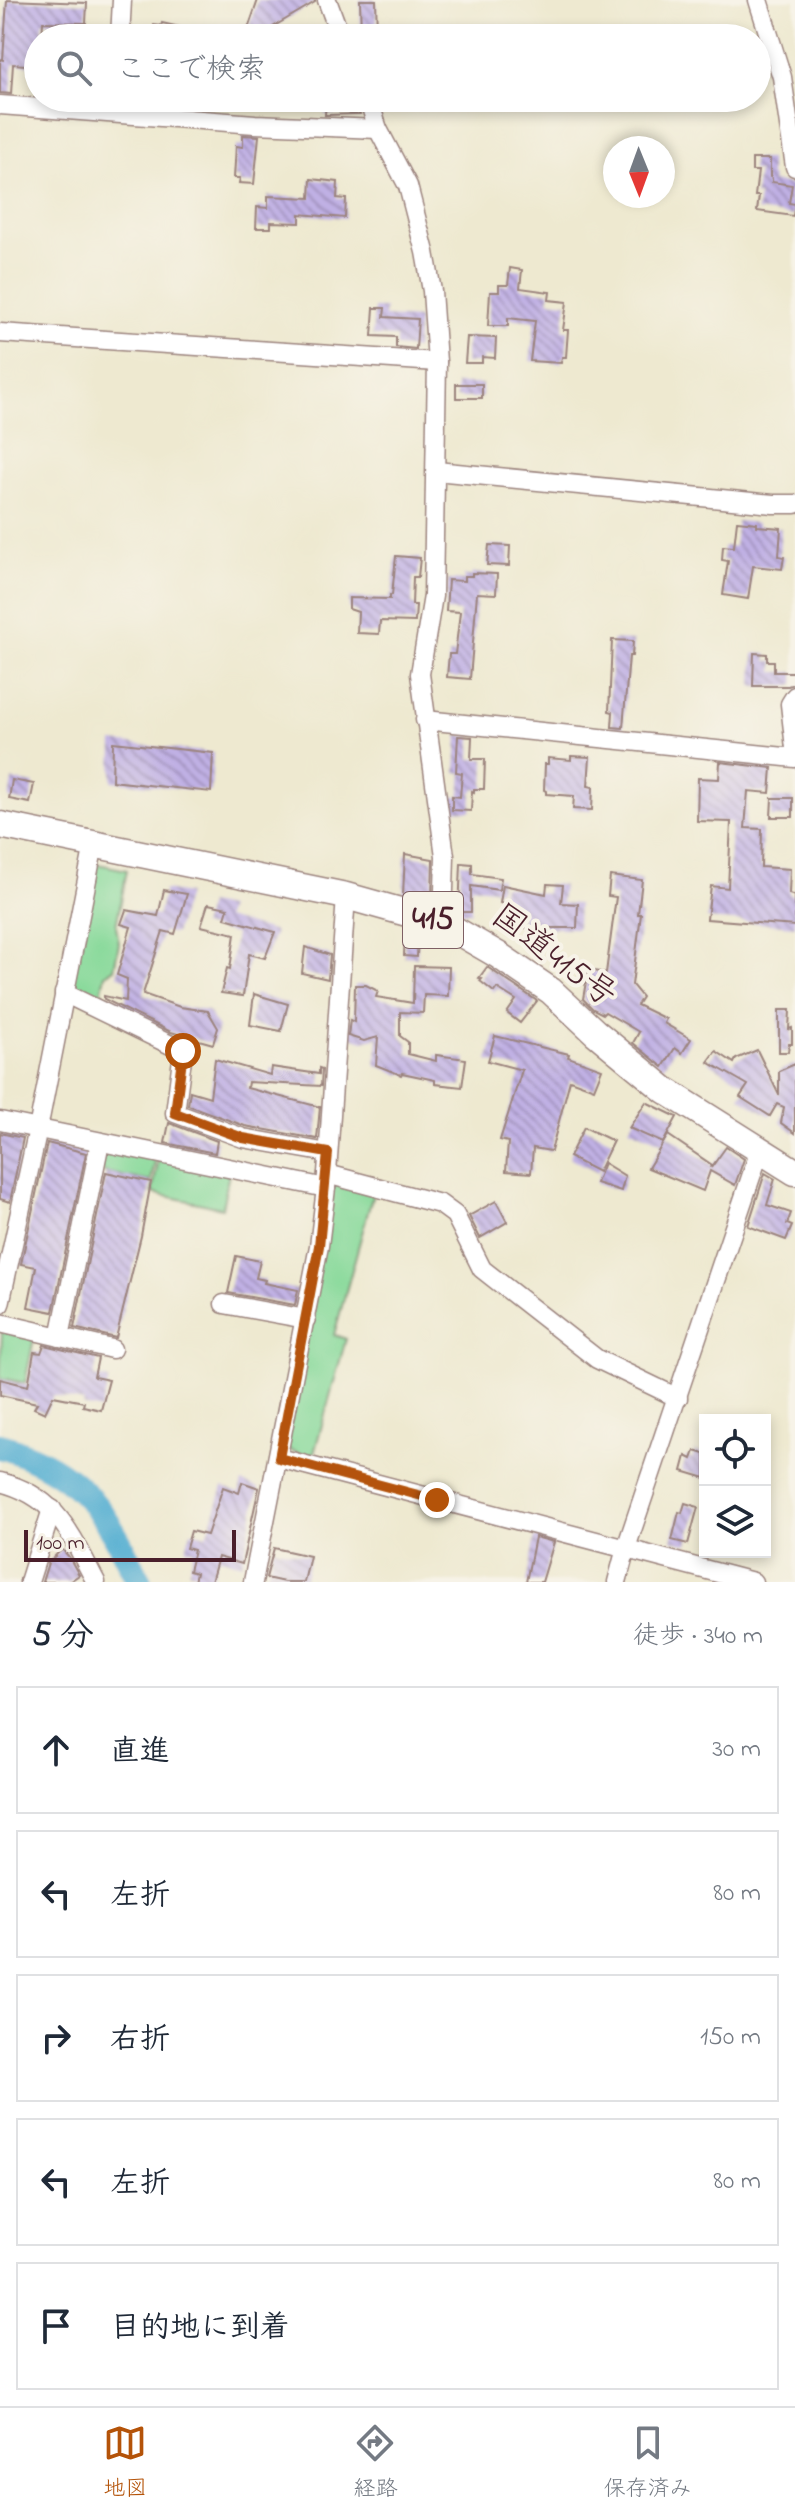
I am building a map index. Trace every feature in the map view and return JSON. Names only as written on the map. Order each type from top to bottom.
[{"type":"highway","name":"国道415号","points":[[0,825],[346,896],[443,923],[551,991],[665,1090],[795,1172]]},
{"type":"street","points":[[121,24],[122,0]]},
{"type":"street","points":[[327,0],[336,24]]},
{"type":"street","points":[[758,0],[765,24]]},
{"type":"street","points":[[771,42],[782,77],[795,167]]},
{"type":"street","points":[[0,105],[24,105]]},
{"type":"street","points":[[167,112],[255,124],[378,129]]},
{"type":"street","points":[[373,112],[378,129],[408,186],[432,291],[437,362],[433,596],[420,674],[445,856],[443,923]]},
{"type":"street","points":[[0,333],[437,362]]},
{"type":"street","points":[[436,471],[795,504]]},
{"type":"street","points":[[795,696],[790,704],[795,748]]},
{"type":"street","points":[[425,720],[795,758]]},
{"type":"street","points":[[0,1304],[94,844]]},
{"type":"street","points":[[253,1582],[319,1246],[346,896]]},
{"type":"street","points":[[64,993],[183,1051],[175,1113],[243,1138],[328,1153]]},
{"type":"street","points":[[0,1121],[238,1170],[326,1181],[440,1204],[455,1215],[482,1269],[597,1359],[678,1398]]},
{"type":"street","points":[[238,1170],[243,1138]]},
{"type":"street","points":[[60,1337],[100,1142]]},
{"type":"street","points":[[617,1582],[760,1150]]},
{"type":"street","points":[[224,1304],[306,1319]]},
{"type":"street","points":[[0,1323],[112,1349]]},
{"type":"street","points":[[279,1458],[753,1582]]},
{"type":"street","points":[[0,1482],[28,1493],[61,1518],[96,1582]]},
{"type":"street","points":[[29,1582],[52,1509]]},
{"type":"green space","points":[[93,863],[127,870],[116,926],[119,943],[114,969],[105,974],[100,1000],[94,1004],[68,992]]},
{"type":"green space","points":[[104,1146],[156,1156],[151,1182],[100,1171]]},
{"type":"green space","points":[[159,1158],[229,1173],[222,1208],[152,1193]]},
{"type":"green space","points":[[331,1181],[374,1190],[334,1335],[346,1339],[313,1457],[286,1449]]},
{"type":"green space","points":[[2,1332],[34,1338],[25,1383],[0,1378]]},
{"type":"building","points":[[7,0],[87,3],[86,23],[24,24],[24,65],[13,64],[11,94],[0,93],[0,59],[3,60]]},
{"type":"building","points":[[258,0],[315,0],[278,24],[250,24]]},
{"type":"building","points":[[360,0],[376,0],[377,24],[361,24]]},
{"type":"building","points":[[325,112],[360,114],[325,115]]},
{"type":"building","points":[[243,135],[259,136],[254,184],[239,183],[240,178],[234,178],[236,146],[243,147]]},
{"type":"building","points":[[752,159],[770,159],[772,182],[792,185],[789,203],[795,204],[793,216],[757,211],[758,171],[752,171]]},
{"type":"building","points":[[311,179],[338,182],[337,198],[346,199],[345,218],[300,214],[300,223],[271,222],[271,228],[256,228],[257,207],[268,208],[268,196],[310,198]]},
{"type":"building","points":[[510,268],[522,270],[520,288],[550,292],[549,300],[567,302],[563,330],[568,330],[566,357],[562,357],[561,363],[530,361],[535,321],[508,318],[508,326],[488,326],[490,292],[499,292],[499,285],[508,285]]},
{"type":"building","points":[[374,308],[385,308],[384,317],[418,319],[416,349],[396,347],[396,337],[372,336]]},
{"type":"building","points":[[467,337],[496,338],[495,358],[482,357],[482,363],[465,363]]},
{"type":"building","points":[[456,384],[482,384],[482,398],[456,398]]},
{"type":"building","points":[[737,521],[781,528],[779,556],[784,557],[782,569],[753,566],[748,599],[723,595],[728,561],[722,560],[723,546],[734,547]]},
{"type":"building","points":[[489,545],[510,546],[509,566],[487,565]]},
{"type":"building","points":[[396,556],[420,558],[418,577],[413,577],[415,622],[380,621],[379,634],[357,633],[358,612],[349,609],[349,598],[390,599]]},
{"type":"building","points":[[472,573],[497,574],[496,594],[477,593],[470,679],[447,677],[449,654],[455,654],[460,612],[446,611],[448,580],[464,581],[464,576],[472,576]]},
{"type":"building","points":[[612,640],[633,641],[623,728],[612,727],[613,712],[609,711]]},
{"type":"building","points":[[754,653],[767,654],[767,661],[774,661],[774,672],[794,672],[794,684],[753,686]]},
{"type":"building","points":[[458,736],[472,737],[471,759],[485,759],[484,789],[472,791],[471,811],[452,810],[452,796],[460,797],[462,773],[456,772]]},
{"type":"building","points":[[113,742],[213,753],[211,792],[112,781]]},
{"type":"building","points":[[571,756],[590,757],[588,786],[593,787],[592,810],[573,809],[574,796],[546,794],[544,790],[548,758],[571,760]]},
{"type":"building","points":[[720,762],[772,768],[770,793],[748,791],[745,828],[762,829],[761,867],[790,869],[789,894],[795,896],[795,926],[707,919],[711,886],[728,888],[731,822],[697,821],[698,778],[719,779]]},
{"type":"building","points":[[12,780],[34,784],[30,803],[9,799]]},
{"type":"building","points":[[772,798],[793,798],[793,817],[771,817]]},
{"type":"building","points":[[405,854],[433,859],[432,899],[403,895]]},
{"type":"building","points":[[461,863],[472,864],[472,874],[501,878],[499,890],[471,886],[471,912],[459,912]]},
{"type":"building","points":[[610,876],[642,880],[632,985],[642,997],[637,1005],[666,1019],[664,1023],[691,1039],[682,1053],[675,1048],[663,1067],[633,1043],[639,1032],[605,1012],[603,1014],[593,1009],[583,999],[588,970],[606,973],[616,897],[608,896]]},
{"type":"building","points":[[547,884],[563,885],[561,903],[578,904],[577,928],[521,928],[522,908],[500,903],[503,885],[546,894]]},
{"type":"building","points":[[164,890],[187,894],[175,934],[163,931],[143,994],[180,1007],[208,1011],[218,1028],[213,1044],[171,1032],[104,999],[104,996],[126,1001],[127,979],[117,975],[131,927],[121,924],[126,910],[158,916]]},
{"type":"building","points":[[208,904],[228,908],[225,918],[275,932],[265,958],[249,954],[243,996],[221,993],[227,968],[230,969],[235,934],[201,926]]},
{"type":"building","points":[[405,929],[418,933],[417,957],[404,956]]},
{"type":"building","points":[[305,947],[330,955],[328,979],[302,973]]},
{"type":"building","points":[[414,966],[449,967],[448,996],[424,995],[423,1013],[400,1012],[400,1036],[408,1042],[408,1054],[436,1061],[436,1055],[466,1059],[462,1087],[435,1084],[435,1080],[401,1075],[376,1065],[378,1037],[364,1041],[348,1036],[350,1020],[354,1022],[355,985],[366,985],[378,991],[376,997],[413,1003]]},
{"type":"building","points":[[487,967],[537,1001],[520,1023],[507,1013],[516,1000],[497,988],[494,992],[480,981]]},
{"type":"building","points":[[254,994],[288,1004],[281,1031],[250,1025]]},
{"type":"building","points":[[779,1010],[790,1010],[792,1044],[789,1044],[788,1052],[779,1052]]},
{"type":"building","points":[[495,1036],[569,1054],[568,1057],[602,1069],[594,1089],[570,1080],[551,1151],[533,1148],[531,1173],[506,1171],[508,1142],[500,1140],[522,1070],[488,1061]]},
{"type":"building","points":[[757,1050],[779,1095],[779,1071],[795,1064],[795,1133],[781,1123],[784,1107],[777,1104],[770,1116],[740,1097],[748,1085],[708,1062],[716,1051],[734,1063],[736,1059]]},
{"type":"building","points":[[215,1059],[270,1075],[271,1067],[319,1074],[319,1068],[322,1069],[321,1086],[248,1082],[247,1088],[320,1107],[317,1139],[245,1126],[188,1105],[190,1091],[210,1097]]},
{"type":"building","points":[[646,1102],[677,1117],[663,1143],[629,1128]]},
{"type":"building","points":[[169,1123],[217,1141],[215,1153],[165,1143]]},
{"type":"building","points":[[584,1127],[613,1141],[598,1172],[569,1157]]},
{"type":"building","points":[[0,1133],[23,1138],[10,1202],[0,1199]]},
{"type":"building","points":[[668,1135],[712,1165],[711,1168],[726,1147],[744,1159],[735,1185],[710,1171],[703,1191],[648,1168]]},
{"type":"building","points":[[47,1143],[86,1153],[53,1312],[28,1307],[36,1267],[21,1264]]},
{"type":"building","points":[[604,1163],[625,1176],[621,1191],[596,1183]]},
{"type":"building","points":[[106,1172],[151,1182],[116,1338],[74,1328]]},
{"type":"building","points":[[765,1173],[775,1179],[767,1205],[791,1213],[787,1224],[792,1226],[786,1240],[748,1226]]},
{"type":"building","points":[[496,1201],[507,1222],[480,1238],[469,1216]]},
{"type":"building","points":[[236,1256],[260,1261],[256,1278],[265,1280],[264,1283],[298,1290],[295,1305],[228,1293]]},
{"type":"building","points":[[44,1345],[98,1358],[94,1377],[109,1380],[101,1410],[83,1406],[84,1402],[53,1396],[45,1413],[34,1408],[37,1403],[0,1395],[0,1379],[28,1386],[34,1352],[41,1353]]},
{"type":"building","points":[[695,1451],[699,1452],[699,1476],[682,1471],[686,1456],[692,1459]]},
{"type":"building","points":[[242,1482],[259,1488],[242,1564],[218,1557],[211,1582],[194,1582],[196,1573],[189,1571],[194,1550],[186,1548],[191,1531],[207,1535],[223,1487],[239,1493]]},
{"type":"building","points":[[685,1503],[698,1507],[688,1544],[672,1540],[679,1512],[682,1513]]},
{"type":"building","points":[[535,1537],[554,1542],[542,1582],[526,1582]]},
{"type":"building","points":[[274,1548],[310,1556],[304,1582],[266,1578]]},
{"type":"building","points":[[62,1549],[79,1575],[69,1582],[42,1582],[48,1563]]},
{"type":"waterway","points":[[0,1446],[51,1467],[84,1493],[108,1524],[139,1582]]},
{"type":"route","points":[[183,1051],[175,1113],[243,1138],[328,1153],[319,1246],[279,1458],[437,1500]]}]
